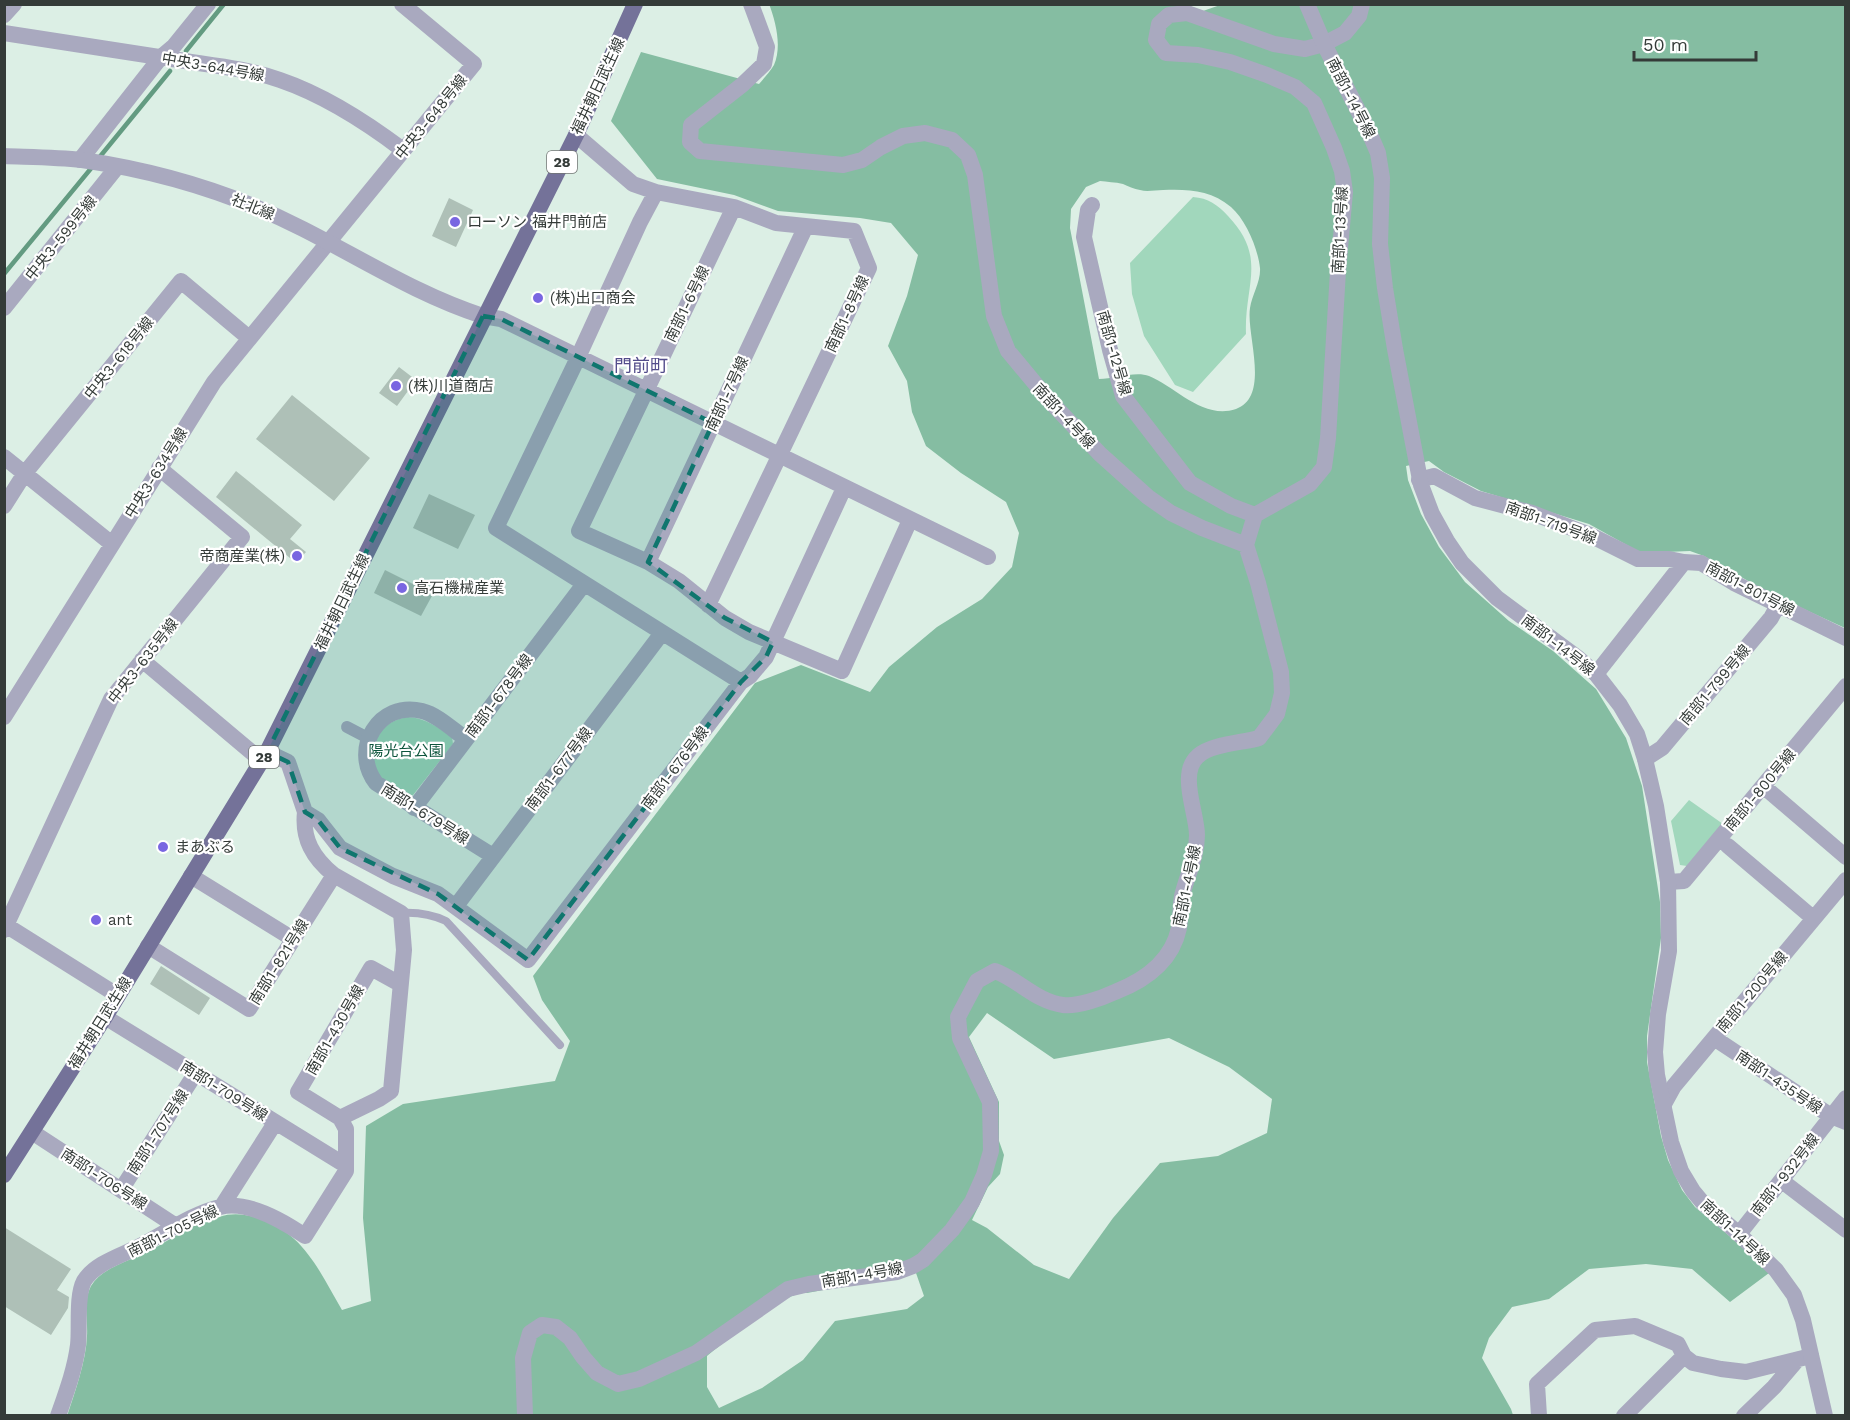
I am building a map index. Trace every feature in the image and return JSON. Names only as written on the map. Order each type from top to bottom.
[{"type":"main road","name":"福井朝日武生線","points":[[4,1175],[105,1017],[264,757],[483,316],[576,135],[635,4]]},
{"type":"street","points":[[4,15],[14,4]]},
{"type":"street","name":"中央3-599号線","points":[[5,306],[161,57],[174,46],[208,4]]},
{"type":"street","name":"中央3-648号線","points":[[328,242],[474,64],[402,4]]},
{"type":"street","name":"南部1-4号線","points":[[525,1416],[523,1358],[530,1333],[542,1324],[556,1326],[570,1338],[597,1373],[618,1384],[639,1379],[696,1353],[788,1289],[897,1272],[923,1260],[952,1230],[972,1202],[984,1175],[991,1151],[990,1102],[960,1038],[958,1017],[978,981],[995,971],[1007,975],[1046,1002],[1066,1006],[1100,998],[1132,986],[1160,967],[1171,950],[1179,928],[1182,898],[1194,861],[1197,834],[1189,785],[1191,765],[1198,756],[1211,748],[1259,738],[1277,714],[1282,693],[1281,672],[1267,613],[1246,545],[1171,513],[1148,497],[1100,454],[1048,399],[1008,351],[994,316],[975,175],[968,155],[952,140],[925,134],[903,136],[862,160],[843,165],[700,151],[690,142],[691,125],[742,85],[764,64],[767,47],[751,4]]},
{"type":"street","name":"南部1-14号線","points":[[1307,4],[1324,45],[1378,153],[1382,178],[1380,244],[1385,288],[1419,480],[1432,514],[1447,541],[1476,578],[1497,598],[1578,657],[1596,674],[1620,705],[1636,734],[1645,759],[1656,806],[1668,882],[1669,951],[1658,1014],[1655,1052],[1657,1075],[1671,1142],[1681,1171],[1693,1191],[1776,1270],[1794,1295],[1803,1320],[1804,1358],[1825,1416]]},
{"type":"street","points":[[1324,45],[1345,33],[1359,16],[1362,4]]},
{"type":"street","name":"南部1-13号線","points":[[1255,516],[1310,484],[1324,466],[1328,438],[1345,192],[1342,171],[1314,103],[1295,87],[1230,62],[1198,55],[1166,52],[1156,40],[1159,24],[1169,15],[1187,13],[1274,44],[1305,49],[1324,45]]},
{"type":"street","name":"中央3-644号線","points":[[4,33],[161,57],[280,80],[352,115],[403,150]]},
{"type":"street","name":"南部1-8号線","points":[[576,135],[633,184],[656,192],[734,207],[776,223],[854,231],[869,268],[708,605]]},
{"type":"street","name":"社北線","points":[[4,156],[96,163],[190,184],[271,214],[450,306],[501,320],[988,557]]},
{"type":"street","points":[[656,192],[496,528],[741,682],[750,676],[766,657],[844,488]]},
{"type":"street","name":"南部1-12号線","points":[[1092,205],[1088,210],[1084,237],[1123,396],[1190,483],[1231,506],[1255,516]]},
{"type":"street","name":"南部1-6号線","points":[[648,562],[579,531],[734,207]]},
{"type":"street","name":"南部1-7号線","points":[[648,562],[806,226]]},
{"type":"street","name":"中央3-634号線","points":[[4,717],[214,382],[328,242]]},
{"type":"street","name":"中央3-618号線","points":[[4,506],[25,473],[181,281],[249,338]]},
{"type":"street","points":[[4,457],[112,544]]},
{"type":"street","name":"中央3-635号線","points":[[5,926],[111,699],[242,537],[159,468]]},
{"type":"street","name":"南部1-719号線","points":[[1419,480],[1434,476],[1475,498],[1532,513],[1590,535],[1638,559],[1669,559],[1684,562]]},
{"type":"street","points":[[1246,545],[1255,516]]},
{"type":"street","points":[[648,562],[679,581],[726,618],[772,642],[842,671],[910,520]]},
{"type":"street","name":"南部1-801号線","points":[[1596,674],[1684,562],[1701,563],[1734,583],[1845,638]]},
{"type":"street","name":"南部1-678号線","points":[[414,807],[584,584]]},
{"type":"street","name":"南部1-799号線","points":[[1645,759],[1662,748],[1771,618],[1778,605]]},
{"type":"street","name":"南部1-677号線","points":[[456,906],[662,633]]},
{"type":"street","name":"南部1-676号線","points":[[142,660],[264,757],[288,762],[305,812],[318,820],[340,848],[393,876],[438,894],[528,960],[741,682]]},
{"type":"street","name":"南部1-800号線","points":[[1668,882],[1684,881],[1845,686]]},
{"type":"street","points":[[347,727],[368,738],[373,729],[392,713],[406,710],[422,711],[466,739]]},
{"type":"street","name":"南部1-679号線","points":[[368,738],[366,747],[368,772],[376,783],[493,856]]},
{"type":"street","points":[[1763,786],[1845,857]]},
{"type":"street","points":[[305,812],[303,830],[310,846],[325,868],[401,913],[404,950],[391,1090],[379,1099],[340,1118]]},
{"type":"street","points":[[1728,846],[1813,918]]},
{"type":"street","name":"南部1-821号線","points":[[148,946],[249,1009],[334,875]]},
{"type":"street","points":[[192,876],[292,939]]},
{"type":"street","name":"南部1-200号線","points":[[1663,1106],[1674,1086],[1845,880]]},
{"type":"street","points":[[5,926],[117,995]]},
{"type":"street","name":"南部1-430号線","points":[[340,1118],[298,1092],[371,968],[400,984]]},
{"type":"street","name":"南部1-709号線","points":[[105,1017],[345,1164]]},
{"type":"street","name":"南部1-435号線","points":[[1714,1038],[1838,1119]]},
{"type":"street","name":"南部1-707号線","points":[[121,1190],[195,1074]]},
{"type":"street","name":"南部1-932号線","points":[[1739,1234],[1782,1181],[1838,1119],[1845,1098]]},
{"type":"street","name":"南部1-705号線","points":[[58,1416],[78,1346],[80,1304],[84,1282],[95,1270],[176,1226],[222,1206],[240,1206],[275,1216],[305,1236],[346,1171],[346,1130],[340,1118]]},
{"type":"street","points":[[222,1206],[275,1123]]},
{"type":"street","name":"南部1-706号線","points":[[32,1132],[176,1226]]},
{"type":"street","points":[[1782,1181],[1845,1230]]},
{"type":"street","points":[[1539,1416],[1537,1384],[1595,1330],[1635,1326],[1678,1344],[1684,1356],[1694,1363],[1721,1370],[1746,1372],[1804,1358]]},
{"type":"street","points":[[1624,1416],[1684,1356]]},
{"type":"street","points":[[1744,1416],[1804,1358]]},
{"type":"lane","points":[[401,913],[414,913],[446,921],[560,1045]]},
{"type":"highlighted area","points":[[483,316],[501,319],[713,423],[648,562],[725,618],[773,642],[766,657],[741,682],[528,960],[438,894],[340,848],[318,820],[305,812],[288,762],[267,752]]},
{"type":"green space","points":[[769,4],[1184,4],[1203,11],[1223,4],[1845,5],[1845,628],[1773,595],[1704,556],[1690,551],[1641,553],[1589,524],[1481,491],[1444,472],[1429,461],[1406,466],[1408,480],[1421,514],[1439,547],[1465,582],[1509,621],[1553,651],[1596,689],[1626,738],[1642,786],[1660,902],[1661,938],[1647,1036],[1647,1062],[1661,1136],[1668,1160],[1682,1190],[1695,1207],[1746,1250],[1769,1273],[1730,1302],[1692,1269],[1646,1264],[1589,1269],[1549,1299],[1512,1307],[1489,1338],[1482,1358],[1513,1415],[67,1416],[85,1356],[86,1304],[91,1286],[96,1279],[111,1268],[202,1223],[237,1214],[271,1223],[297,1242],[308,1254],[342,1310],[371,1301],[363,1218],[366,1126],[403,1104],[555,1081],[570,1041],[542,1000],[533,976],[755,683],[801,665],[870,692],[889,667],[937,627],[982,599],[1012,567],[1019,533],[1006,502],[961,473],[926,446],[912,412],[907,381],[888,346],[907,296],[918,255],[891,223],[778,211],[734,195],[657,179],[611,121],[641,52],[759,84],[774,65],[778,50],[776,26]],"holes":[[[1100,181],[1123,184],[1143,191],[1181,190],[1207,194],[1231,207],[1246,227],[1254,244],[1260,268],[1250,308],[1255,378],[1252,392],[1246,402],[1236,409],[1212,410],[1201,406],[1149,376],[1131,375],[1099,379],[1070,228],[1071,209],[1086,187]],[[987,1013],[1054,1059],[1169,1038],[1229,1067],[1272,1099],[1267,1133],[1218,1156],[1160,1163],[1113,1218],[1069,1279],[1034,1265],[987,1228],[972,1220],[988,1187],[1000,1174],[1004,1155],[999,1141],[999,1102],[969,1037]],[[916,1273],[924,1296],[907,1309],[835,1321],[803,1360],[762,1388],[719,1408],[707,1387],[707,1356],[785,1299]]]},
{"type":"green space","points":[[1193,197],[1216,205],[1240,231],[1251,259],[1251,272],[1246,334],[1193,392],[1175,385],[1144,336],[1132,294],[1130,263]]},
{"type":"green space","name":"陽光台公園","points":[[408,717],[426,721],[436,727],[452,737],[453,744],[413,795],[406,796],[377,775],[373,751],[377,736],[382,730],[393,722]]},
{"type":"green space","points":[[1689,800],[1723,824],[1687,866],[1680,865],[1671,821]]},
{"type":"building","points":[[449,198],[473,210],[456,247],[432,236]]},
{"type":"building","points":[[399,367],[416,380],[397,406],[379,393]]},
{"type":"building","points":[[292,395],[370,458],[334,501],[256,439]]},
{"type":"building","points":[[236,471],[302,525],[290,539],[306,552],[296,563],[216,497]]},
{"type":"building","points":[[429,494],[475,515],[458,549],[413,528]]},
{"type":"building","points":[[385,570],[433,594],[421,616],[374,593]]},
{"type":"building","points":[[161,966],[210,998],[199,1015],[150,984]]},
{"type":"building","points":[[4,1227],[71,1269],[57,1290],[69,1297],[68,1308],[51,1335],[4,1306]]},
{"type":"waterway","points":[[186,51],[224,4]]},
{"type":"waterway","points":[[98,159],[170,71]]},
{"type":"waterway","points":[[4,274],[93,166]]},
{"type":"place","name":"ローソン 福井門前店","points":[[455,222]]},
{"type":"place","name":"(株)出口商会","points":[[538,298]]},
{"type":"place","name":"(株)川道商店","points":[[396,386]]},
{"type":"place","name":"帝商産業(株)","points":[[297,556]]},
{"type":"place","name":"高石機械産業","points":[[402,588]]},
{"type":"place","name":"まあぶる","points":[[163,847]]},
{"type":"place","name":"ant","points":[[96,920]]},
{"type":"district","name":"門前町","points":[[641,366]]}]
